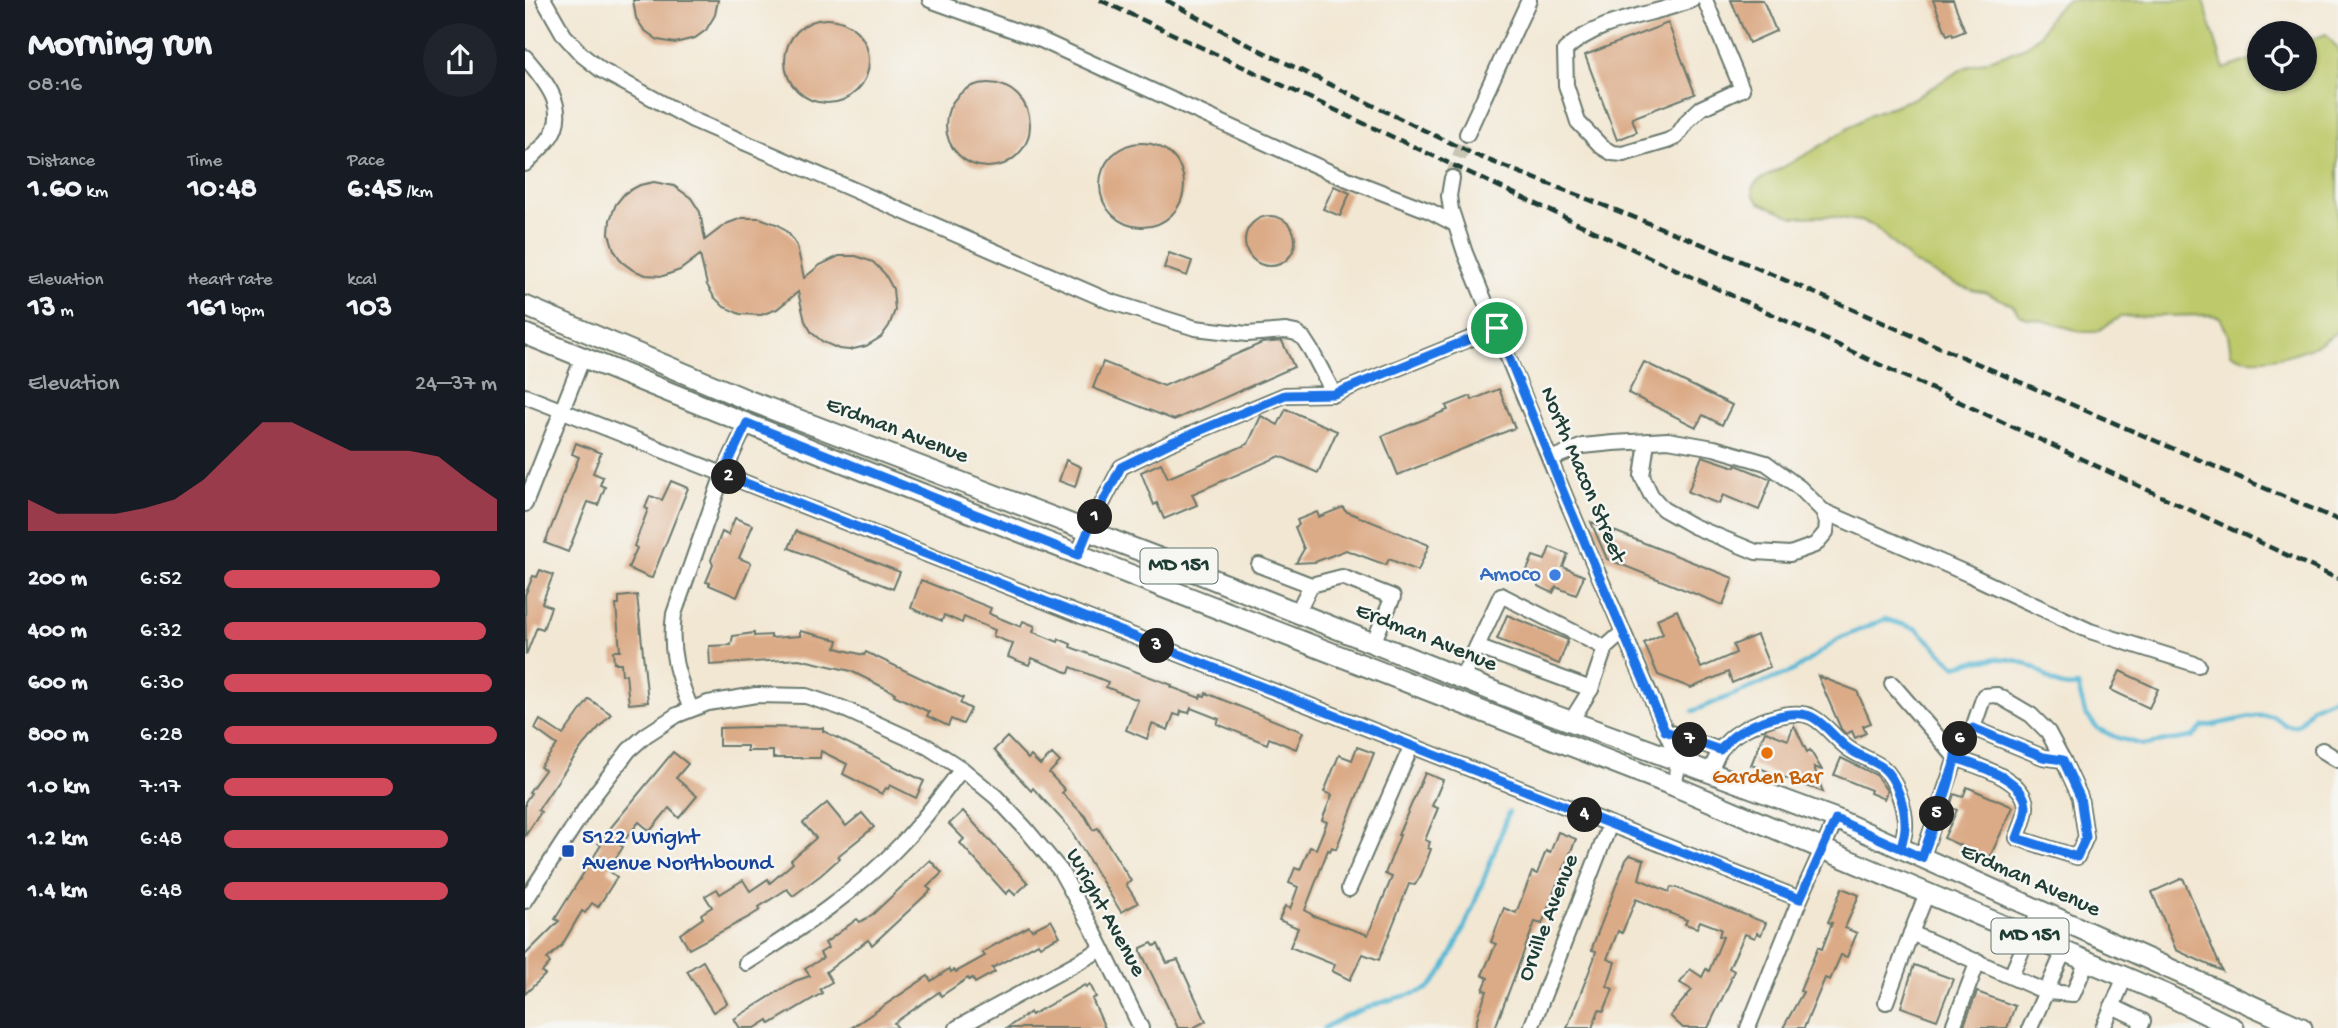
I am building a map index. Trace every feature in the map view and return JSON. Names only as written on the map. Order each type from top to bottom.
[{"type":"main road","name":"Erdman Avenue","points":[[525,306],[750,401],[1571,721],[1836,819],[2302,1028]]},
{"type":"main road","name":"MD 151","points":[[525,334],[1078,555],[1674,786],[2125,977],[2209,1023],[2234,1028]]},
{"type":"street","points":[[544,0],[564,35],[591,62],[693,120],[1109,300],[1175,322],[1220,332],[1296,333],[1303,338],[1312,352],[1334,394]]},
{"type":"street","points":[[930,0],[1041,40],[1332,173],[1430,211],[1455,224]]},
{"type":"street","points":[[1467,134],[1529,0]]},
{"type":"street","points":[[1692,0],[1665,10],[1621,19],[1579,38],[1565,51],[1566,85],[1578,122],[1602,148],[1623,155],[1676,137],[1701,108],[1742,89],[1705,0]]},
{"type":"street","points":[[525,57],[550,88],[557,108],[555,129],[525,164]]},
{"type":"street","name":"North Macon Street","points":[[1452,178],[1449,195],[1455,224],[1550,459],[1679,762]]},
{"type":"street","points":[[1078,555],[1121,467],[1170,443],[1285,395],[1334,394],[1497,328]]},
{"type":"street","points":[[525,504],[583,357]]},
{"type":"street","points":[[525,396],[1800,899]]},
{"type":"street","points":[[691,709],[674,661],[671,632],[674,614],[723,474],[747,423]]},
{"type":"street","points":[[1550,459],[1583,446],[1668,440],[1714,448],[1766,463],[1800,488],[1823,511],[1957,569],[2089,631],[2198,665]]},
{"type":"street","points":[[1647,442],[1641,476],[1651,495],[1663,509],[1693,526],[1756,552],[1790,554],[1815,545],[1826,533],[1827,522],[1823,511]]},
{"type":"street","points":[[1259,565],[1311,585],[1342,577],[1393,597],[1373,643]]},
{"type":"street","points":[[1297,613],[1311,585]]},
{"type":"street","points":[[1462,678],[1501,595],[1605,648]]},
{"type":"street","points":[[1571,721],[1591,688],[1605,648],[1623,632]]},
{"type":"street","points":[[1477,647],[1591,688]]},
{"type":"street","points":[[1892,684],[1956,758],[2004,777],[2022,793],[2026,804],[2024,821],[2017,838],[2077,857],[2086,837],[2080,797],[2048,732],[2031,715],[1997,695],[1984,696],[1973,728],[1956,742],[1956,758],[1922,858]]},
{"type":"street","name":"Wright Avenue","points":[[525,901],[594,794],[629,750],[654,729],[708,703],[756,695],[806,696],[895,730],[927,747],[962,769],[996,797],[1043,848],[1066,880],[1141,1028]]},
{"type":"street","points":[[1709,773],[1720,750],[1732,736],[1750,726],[1772,718],[1796,714],[1815,718],[1841,744],[1883,768],[1889,775],[1904,809],[1905,828],[1901,848]]},
{"type":"street","points":[[1973,728],[2043,757],[2063,760]]},
{"type":"street","points":[[1665,731],[1720,750]]},
{"type":"street","points":[[1349,889],[1411,747]]},
{"type":"street","points":[[2322,750],[2338,760]]},
{"type":"street","points":[[1674,786],[1679,762]]},
{"type":"street","points":[[746,962],[807,924],[871,873],[905,840],[962,769]]},
{"type":"street","points":[[1748,1028],[1800,899],[1836,819]]},
{"type":"street","name":"Orville Avenue","points":[[1531,1028],[1610,824]]},
{"type":"street","points":[[1886,1002],[1927,892]]},
{"type":"street","points":[[2011,976],[2039,911]]},
{"type":"street","points":[[1911,933],[2046,992],[2073,994],[2087,961]]},
{"type":"street","points":[[957,1028],[1102,949]]},
{"type":"street","points":[[2030,1028],[2064,951]]},
{"type":"street","points":[[1954,1024],[1978,961]]},
{"type":"street","points":[[2103,1028],[2125,977]]},
{"type":"street","points":[[2112,1006],[2143,1021],[2140,1028]]},
{"type":"green space","points":[[2067,0],[2203,0],[2224,69],[2247,61],[2247,91],[2317,91],[2317,37],[2326,34],[2338,49],[2338,330],[2302,351],[2255,359],[2241,358],[2231,353],[2228,335],[2220,317],[2211,315],[2120,317],[2096,332],[2083,332],[2027,318],[2019,314],[2013,305],[1984,292],[1955,284],[1919,266],[1874,226],[1830,216],[1794,217],[1760,203],[1754,196],[1752,188],[1758,181],[1871,114],[1912,99],[1964,68],[2021,49],[2040,35],[2050,16]]},
{"type":"building","points":[[633,0],[718,0],[715,15],[706,30],[695,38],[675,43],[658,40],[644,30],[636,18]]},
{"type":"building","points":[[1731,0],[1763,0],[1776,31],[1749,43]]},
{"type":"building","points":[[1933,0],[1953,0],[1965,31],[1953,36],[1952,33],[1947,35]]},
{"type":"building","points":[[827,19],[843,22],[857,31],[866,45],[869,61],[866,77],[857,91],[843,100],[827,103],[811,100],[797,91],[788,77],[785,61],[788,45],[797,31],[811,22]]},
{"type":"building","points":[[1668,23],[1695,94],[1632,118],[1637,132],[1617,140],[1585,55]]},
{"type":"building","points":[[988,83],[1004,86],[1018,95],[1027,109],[1030,125],[1027,141],[1018,155],[1004,164],[988,167],[972,164],[958,155],[949,141],[946,125],[949,109],[958,95],[972,86]]},
{"type":"building","points":[[1142,143],[1158,146],[1172,155],[1181,169],[1184,185],[1181,201],[1172,215],[1158,224],[1142,227],[1126,224],[1112,215],[1103,201],[1100,185],[1103,169],[1112,155],[1126,146]]},
{"type":"building","points":[[654,182],[674,186],[691,198],[700,212],[705,240],[726,224],[742,218],[760,218],[779,225],[797,246],[804,278],[820,265],[839,256],[856,256],[873,262],[885,274],[893,289],[895,310],[889,326],[881,337],[866,346],[839,349],[823,342],[812,333],[805,321],[798,292],[777,309],[761,315],[740,314],[724,307],[714,297],[707,285],[700,255],[680,270],[663,276],[646,275],[633,270],[622,262],[614,250],[609,234],[610,220],[616,204],[625,193],[640,185]]},
{"type":"building","points":[[1334,186],[1350,193],[1340,216],[1323,209]]},
{"type":"building","points":[[1270,216],[1287,224],[1295,241],[1287,258],[1270,266],[1253,258],[1245,241],[1253,224]]},
{"type":"building","points":[[1169,253],[1192,261],[1187,276],[1164,268]]},
{"type":"building","points":[[1282,341],[1294,367],[1174,420],[1093,388],[1103,362],[1164,386],[1262,343]]},
{"type":"building","points":[[1644,362],[1732,405],[1722,425],[1703,415],[1696,427],[1628,393]]},
{"type":"building","points":[[1499,389],[1515,428],[1398,475],[1382,436],[1448,410],[1446,406],[1471,396],[1472,400]]},
{"type":"building","points":[[1286,409],[1337,431],[1318,473],[1280,456],[1192,494],[1197,505],[1164,519],[1157,503],[1154,505],[1141,472],[1161,463],[1168,478],[1248,444],[1261,416],[1278,425]]},
{"type":"building","points":[[576,443],[601,453],[593,473],[603,477],[600,485],[605,487],[598,505],[588,502],[568,552],[545,543],[579,457],[572,454]]},
{"type":"building","points":[[1702,456],[1735,467],[1736,465],[1771,479],[1759,510],[1723,495],[1719,504],[1688,492]]},
{"type":"building","points":[[1066,460],[1081,467],[1075,487],[1059,481]]},
{"type":"building","points":[[671,481],[688,488],[652,578],[628,568],[637,548],[634,546],[650,496],[662,500]]},
{"type":"building","points":[[1343,507],[1345,511],[1429,545],[1418,571],[1389,559],[1386,565],[1346,550],[1315,562],[1296,563],[1304,549],[1295,527],[1299,525],[1297,520],[1317,512],[1319,517]]},
{"type":"building","points":[[735,518],[753,525],[739,558],[751,563],[737,597],[706,582],[722,532],[728,535]]},
{"type":"building","points":[[1591,522],[1733,578],[1723,605],[1607,559]]},
{"type":"building","points":[[796,531],[900,572],[893,589],[789,548]]},
{"type":"building","name":"Amoco","points":[[1550,547],[1568,554],[1563,567],[1584,576],[1576,595],[1556,587],[1553,593],[1538,586],[1540,580],[1525,575],[1533,556],[1545,560]]},
{"type":"building","points":[[540,570],[553,575],[542,603],[551,607],[543,629],[537,627],[526,655],[525,595],[533,576],[537,577]]},
{"type":"building","points":[[921,580],[991,608],[989,613],[992,615],[1021,627],[1023,621],[1035,626],[1033,632],[1058,642],[1059,639],[1071,644],[1070,647],[1200,698],[1206,693],[1303,732],[1296,749],[1269,738],[1267,744],[1217,724],[1219,719],[1191,708],[1189,713],[1181,711],[1180,716],[1174,714],[1168,730],[1152,724],[1147,739],[1126,730],[1138,700],[1106,687],[1108,682],[1071,667],[1069,673],[1032,658],[1029,665],[1008,657],[1013,644],[993,636],[995,630],[964,617],[962,623],[944,615],[942,621],[911,608]]},
{"type":"building","points":[[637,595],[648,702],[629,704],[626,674],[622,675],[621,663],[614,663],[613,651],[620,651],[616,605],[619,605],[619,597]]},
{"type":"building","points":[[1677,610],[1701,668],[1736,653],[1733,645],[1757,635],[1770,667],[1732,683],[1728,672],[1691,688],[1658,675],[1644,643],[1663,634],[1657,619]]},
{"type":"building","name":"Amoco","points":[[1507,615],[1568,640],[1559,664],[1497,639]]},
{"type":"building","points":[[800,631],[838,640],[836,648],[864,655],[866,652],[963,698],[960,703],[971,709],[963,724],[951,719],[948,726],[927,716],[929,712],[851,671],[799,659],[710,665],[709,646],[731,645],[733,636],[754,633],[754,636],[771,635],[771,638],[800,636]]},
{"type":"building","points":[[2120,671],[2158,689],[2149,708],[2111,690]]},
{"type":"building","points":[[1818,676],[1857,691],[1871,723],[1863,726],[1866,733],[1855,738],[1852,731],[1846,734],[1841,729]]},
{"type":"building","points":[[589,699],[611,714],[584,744],[559,779],[538,810],[541,812],[525,836],[525,802],[545,770],[540,767],[557,745],[535,729],[540,720],[563,735]]},
{"type":"building","points":[[1794,725],[1807,752],[1810,750],[1822,770],[1814,767],[1823,792],[1751,765],[1765,731],[1788,740]]},
{"type":"building","points":[[719,728],[823,728],[823,731],[924,781],[916,798],[890,785],[882,794],[843,774],[847,764],[821,751],[820,758],[773,758],[773,751],[747,751],[747,746],[719,746]]},
{"type":"building","points":[[1007,737],[1028,759],[1031,756],[1040,765],[1052,754],[1060,762],[1049,773],[1065,790],[1062,793],[1085,816],[1093,830],[1098,828],[1131,881],[1126,884],[1138,903],[1121,912],[1068,826],[994,750]]},
{"type":"building","points":[[1357,747],[1374,753],[1336,849],[1332,847],[1328,850],[1305,910],[1314,916],[1368,935],[1392,877],[1385,874],[1398,835],[1425,773],[1443,780],[1432,806],[1438,808],[1425,840],[1430,842],[1428,848],[1431,849],[1421,875],[1415,885],[1409,884],[1379,960],[1363,954],[1350,980],[1332,971],[1335,965],[1290,947],[1298,928],[1279,920],[1285,906],[1290,909],[1298,887],[1289,883],[1295,868],[1300,870],[1310,847],[1316,849],[1327,822],[1322,820],[1332,795],[1324,792],[1339,755],[1352,760]]},
{"type":"building","points":[[673,752],[688,764],[676,778],[697,796],[679,818],[669,808],[650,831],[639,822],[620,845],[623,847],[608,870],[617,877],[598,907],[592,903],[585,913],[582,911],[562,945],[547,959],[550,963],[542,972],[545,975],[525,994],[525,955],[559,921],[555,919],[601,845],[598,843]]},
{"type":"building","points":[[1841,758],[1876,775],[1887,791],[1884,799],[1870,793],[1871,790],[1834,775]]},
{"type":"building","points":[[1967,787],[2013,807],[1989,859],[1944,838],[1957,810],[1950,807],[1954,794],[1963,797]]},
{"type":"building","points":[[827,803],[846,826],[862,813],[874,827],[838,856],[840,858],[821,875],[793,896],[787,889],[759,907],[760,910],[749,917],[689,949],[680,934],[703,918],[701,914],[712,907],[705,896],[717,889],[720,894],[743,880],[750,891],[768,879],[770,883],[816,838],[803,823]]},
{"type":"building","points":[[963,811],[1028,883],[1015,895],[1010,890],[1006,894],[960,843],[964,839],[949,824]]},
{"type":"building","points":[[1558,832],[1576,839],[1560,882],[1558,881],[1542,924],[1535,922],[1495,1028],[1475,1028],[1487,991],[1483,990],[1488,978],[1482,975],[1496,944],[1491,942],[1504,908],[1516,913],[1532,872],[1537,874],[1546,851],[1550,853]]},
{"type":"building","points":[[1630,855],[1644,860],[1639,879],[1669,892],[1671,887],[1677,888],[1766,923],[1761,935],[1757,933],[1755,938],[1745,934],[1729,968],[1734,971],[1731,980],[1708,1028],[1683,1028],[1670,1016],[1692,990],[1680,983],[1690,969],[1702,977],[1706,969],[1709,971],[1723,937],[1719,936],[1721,929],[1700,921],[1697,928],[1685,924],[1687,920],[1636,899],[1622,933],[1618,931],[1607,959],[1615,962],[1607,986],[1613,989],[1604,1011],[1599,1010],[1592,1028],[1567,1028],[1594,959],[1596,951],[1592,950],[1593,945]]},
{"type":"building","points":[[930,860],[942,873],[927,887],[931,890],[872,945],[868,940],[826,972],[832,982],[820,989],[822,993],[770,1024],[768,1020],[755,1028],[740,1028],[734,1019],[795,981],[810,976],[805,969],[823,958],[820,953],[828,948],[825,943],[857,919],[860,922],[873,914]]},
{"type":"building","points":[[2183,878],[2222,971],[2176,950],[2152,892]]},
{"type":"building","points":[[1842,888],[1859,895],[1845,928],[1857,933],[1847,957],[1841,955],[1830,980],[1825,978],[1804,1028],[1783,1028],[1803,992],[1800,991],[1818,947],[1822,949],[1832,923],[1828,922]]},
{"type":"building","points":[[1051,920],[1060,936],[1040,946],[1038,943],[992,968],[995,972],[975,983],[972,978],[968,978],[941,996],[939,992],[894,1023],[898,1028],[851,1028],[928,976],[931,981],[949,969],[956,972],[985,956],[982,952],[1029,926],[1032,930]]},
{"type":"building","points":[[1152,943],[1154,946],[1158,944],[1167,963],[1178,960],[1206,1021],[1193,1028],[1178,1028],[1141,952],[1141,948]]},
{"type":"building","points":[[703,961],[727,1003],[713,1012],[687,971]]},
{"type":"building","points":[[1914,965],[1953,979],[1937,1020],[1901,1007]]},
{"type":"building","points":[[1090,984],[1096,997],[1092,999],[1105,1028],[1007,1028],[1030,1012],[1031,1015]]},
{"type":"building","points":[[1977,992],[2015,1006],[2007,1028],[1963,1028]]},
{"type":"waterway","points":[[1693,711],[1795,670],[1839,639],[1885,619],[1917,629],[1955,666],[1985,660],[2016,660],[2035,668],[2059,685],[2078,686],[2085,713],[2097,728],[2115,737],[2143,745],[2192,737],[2203,727],[2256,716],[2274,716],[2285,725],[2294,726],[2300,723],[2312,707],[2338,696]]},
{"type":"waterway","points":[[1324,1028],[1367,1008],[1425,990],[1436,980],[1460,937],[1509,812]]},
{"type":"tunnel","points":[[1452,178],[1467,134]]},
{"type":"railway","points":[[1100,0],[2338,579]]},
{"type":"railway","points":[[1166,0],[1247,44],[1475,155],[1697,242],[2338,520]]},
{"type":"place","name":"Amoco","points":[[1555,575]]},
{"type":"place","name":"Garden Bar","points":[[1767,753]]},
{"type":"place","name":"5122 Wright Avenue Northbound","points":[[568,851]]},
{"type":"route","points":[[1497,328],[1334,394],[1285,395],[1170,443],[1121,467],[1078,555],[747,423],[723,474],[1800,899],[1836,819],[1922,858],[1956,758],[2004,777],[2022,793],[2026,804],[2024,821],[2017,838],[2077,857],[2086,837],[2080,797],[2063,760],[2043,757],[1973,728],[1956,742],[1956,758],[1939,808],[1922,858],[1901,848],[1905,828],[1904,809],[1889,775],[1883,768],[1841,744],[1815,718],[1806,714],[1772,718],[1732,736],[1720,750],[1665,731],[1497,328]]}]
